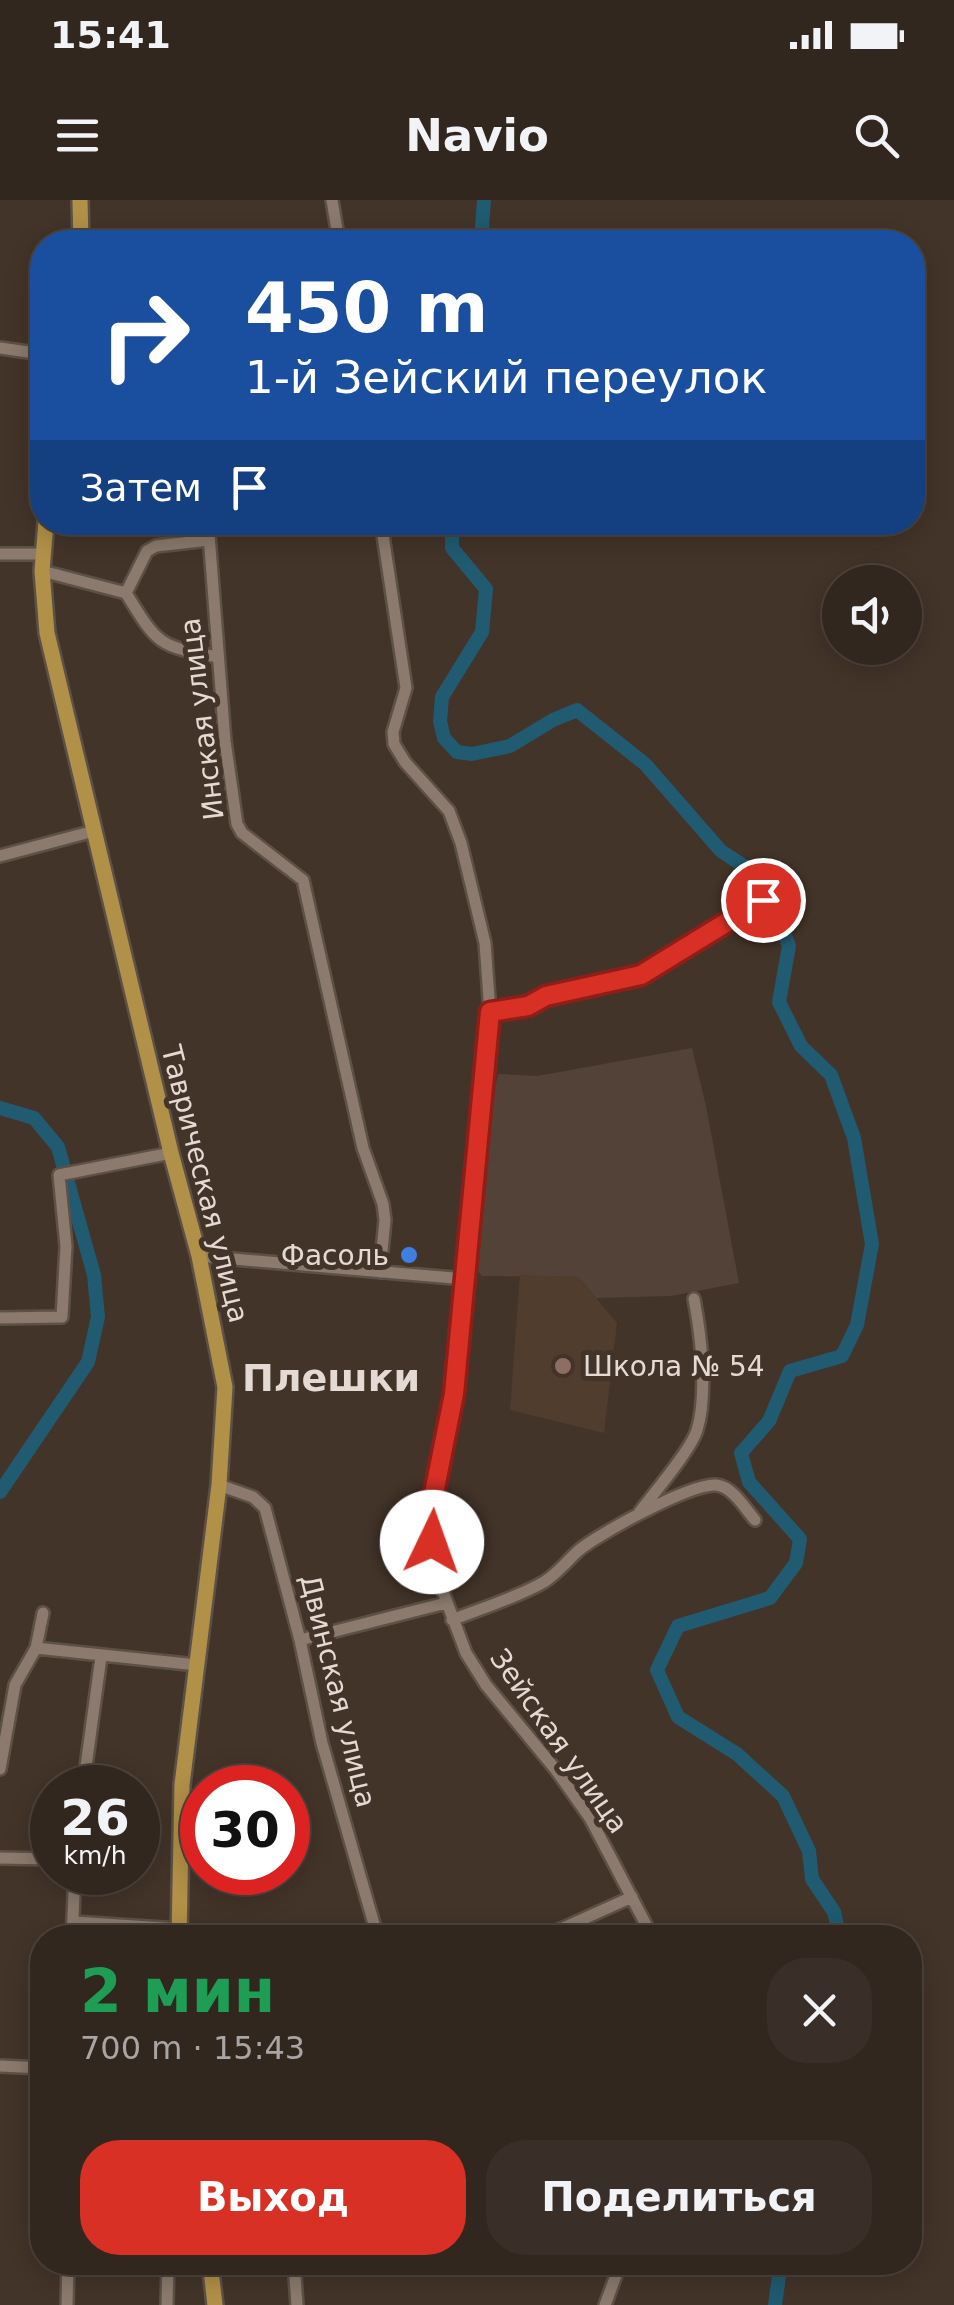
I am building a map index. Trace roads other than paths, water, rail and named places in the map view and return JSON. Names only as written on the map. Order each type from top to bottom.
[{"type":"main road","points":[[80,200],[81,230]]},
{"type":"main road","name":"Таврическая улица","points":[[45,535],[42,563],[47,633],[199,1256],[225,1387],[219,1485],[182,1785],[179,1925]]},
{"type":"main road","points":[[212,2275],[216,2305]]},
{"type":"street","points":[[332,200],[337,230]]},
{"type":"street","points":[[0,348],[30,352]]},
{"type":"street","name":"Инская улица","points":[[209,535],[225,741],[238,824],[242,833],[303,880],[363,1148],[383,1204],[386,1220],[380,1272]]},
{"type":"street","name":"Зейская улица","points":[[382,535],[406,688],[393,732],[394,744],[449,811],[461,843],[485,942],[490,1012],[454,1394],[431,1508],[434,1557],[446,1603],[466,1654],[590,1818],[646,1925]]},
{"type":"street","points":[[126,593],[147,551],[156,546],[209,540]]},
{"type":"street","points":[[0,554],[42,563],[126,593],[152,634],[164,644],[218,657]]},
{"type":"street","points":[[0,856],[94,831]]},
{"type":"street","points":[[490,1012],[528,1006],[546,996],[641,975],[763,900]]},
{"type":"street","points":[[0,1318],[62,1318],[66,1246],[58,1176],[171,1153]]},
{"type":"street","points":[[199,1256],[465,1279]]},
{"type":"street","points":[[639,1513],[697,1432],[701,1363],[694,1299]]},
{"type":"street","name":"Двинская улица","points":[[219,1485],[253,1497],[265,1508],[322,1743],[374,1925]]},
{"type":"street","points":[[452,1620],[542,1584],[579,1551],[639,1513],[716,1485],[732,1493],[755,1520]]},
{"type":"street","points":[[300,1640],[446,1603]]},
{"type":"street","points":[[0,1769],[16,1685],[36,1648],[43,1613]]},
{"type":"street","points":[[36,1648],[196,1665]]},
{"type":"street","points":[[86,1765],[102,1656]]},
{"type":"street","points":[[0,1858],[30,1859]]},
{"type":"street","points":[[74,1925],[75,1895]]},
{"type":"street","points":[[570,1925],[632,1897]]},
{"type":"street","points":[[75,1922],[101,1925]]},
{"type":"street","points":[[0,2066],[30,2067]]},
{"type":"street","points":[[66,2305],[67,2275]]},
{"type":"street","points":[[167,2305],[168,2275]]},
{"type":"street","points":[[295,2275],[297,2305]]},
{"type":"street","points":[[605,2305],[616,2275]]},
{"type":"waterway","points":[[482,230],[484,200]]},
{"type":"waterway","points":[[452,535],[452,548],[486,589],[482,632],[442,697],[440,721],[444,738],[457,752],[472,754],[510,746],[577,710],[645,764],[721,851],[750,870],[772,900],[789,946],[779,1002],[801,1046],[831,1075],[854,1138],[872,1244],[857,1325],[842,1356],[790,1371],[769,1421],[741,1453],[749,1482],[800,1539],[796,1563],[770,1598],[678,1626],[657,1670],[678,1717],[737,1754],[783,1796],[809,1851],[812,1879],[834,1912],[837,1925]]},
{"type":"waterway","points":[[0,1108],[34,1118],[58,1147],[94,1275],[98,1317],[88,1362],[0,1492]]},
{"type":"waterway","points":[[775,2305],[779,2275]]},
{"type":"place","name":"Фасоль","points":[[409,1255]]},
{"type":"place","name":"Школа № 54","points":[[563,1366]]},
{"type":"district","name":"Плешки","points":[[331,1378]]}]
